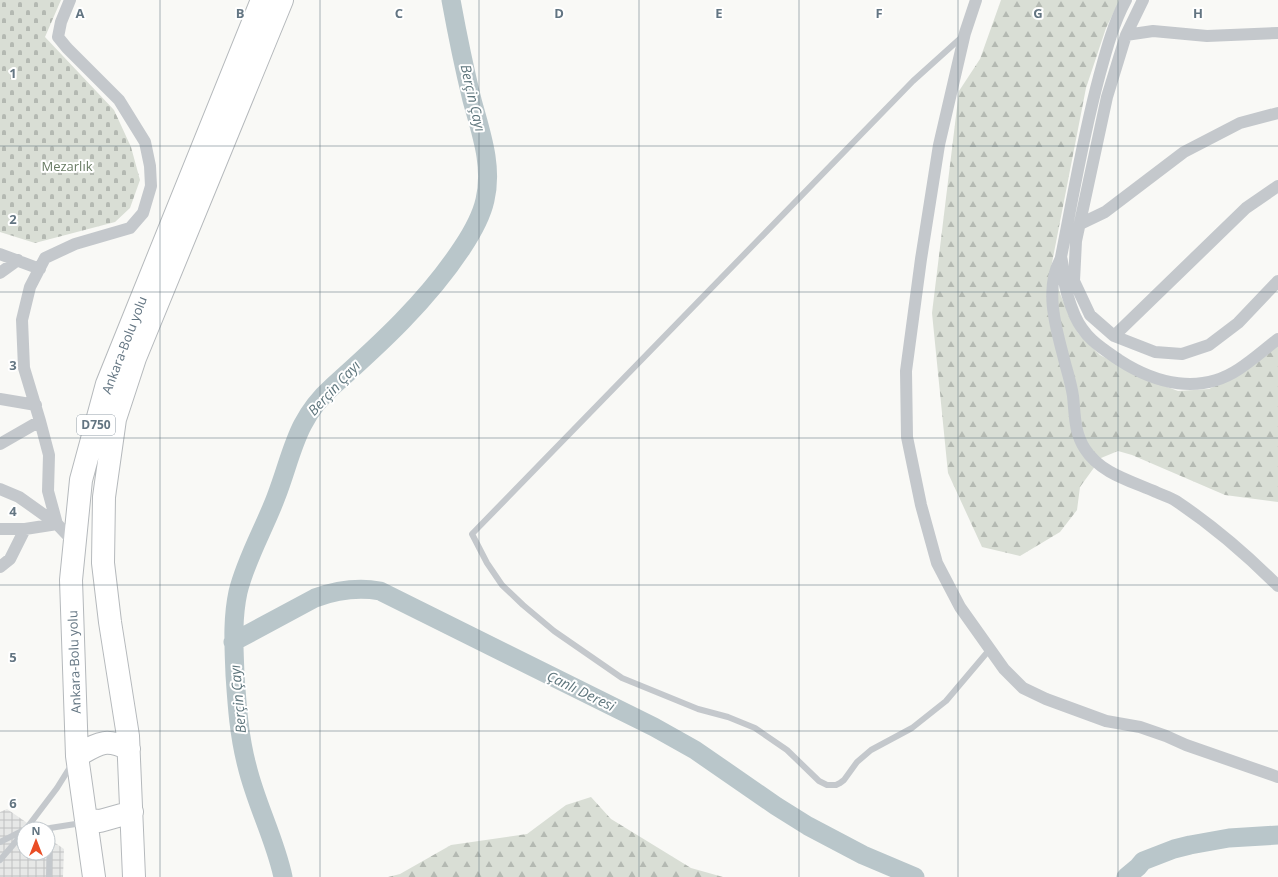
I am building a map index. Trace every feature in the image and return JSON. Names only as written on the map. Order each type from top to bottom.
[{"type":"highway","name":"Ankara-Bolu yolu","points":[[94,877],[77,756],[71,580],[81,480],[107,384],[262,0]]},
{"type":"highway","name":"Ankara-Bolu yolu","points":[[134,877],[128,736],[110,622],[103,563],[104,497],[115,419],[135,358],[282,0]]},
{"type":"highway","points":[[77,756],[102,742],[119,744],[129,749]]},
{"type":"highway","points":[[86,821],[100,821],[132,812]]},
{"type":"street","points":[[57,524],[48,492],[49,455],[36,405],[24,368],[22,320],[30,287],[45,258],[75,244],[130,228],[143,213],[151,186],[150,166],[145,142],[123,106],[119,100],[58,37],[61,22],[70,0]]},
{"type":"street","points":[[976,0],[965,34],[939,145],[921,259],[906,371],[907,437],[920,505],[937,563],[960,607],[1004,669],[1023,688],[1046,699],[1106,721],[1146,729],[1186,745],[1278,777]]},
{"type":"street","points":[[1126,0],[1108,44],[1090,110],[1061,257],[1056,266],[1052,293],[1056,332],[1073,395],[1077,431],[1084,448],[1089,455],[1104,468],[1174,500],[1221,535],[1261,569],[1278,586]]},
{"type":"street","points":[[1143,0],[1126,35],[1107,97],[1076,241],[1074,281],[1090,315],[1114,336],[1155,352],[1182,354],[1209,345],[1238,323],[1278,281]]},
{"type":"street","points":[[1126,35],[1153,32],[1207,36],[1278,33]]},
{"type":"street","points":[[1080,224],[1105,212],[1184,152],[1240,123],[1278,113]]},
{"type":"street","points":[[1114,336],[1246,208],[1278,186]]},
{"type":"street","points":[[0,254],[40,269]]},
{"type":"street","points":[[1061,257],[1064,280],[1071,305],[1079,324],[1098,346],[1131,367],[1150,376],[1189,385],[1212,381],[1238,369],[1278,339]]},
{"type":"street","points":[[0,273],[18,260]]},
{"type":"street","points":[[0,399],[36,405]]},
{"type":"street","points":[[0,444],[40,420]]},
{"type":"street","points":[[0,489],[19,497],[57,524],[75,543]]},
{"type":"street","points":[[0,528],[26,529],[57,524]]},
{"type":"street","points":[[0,567],[10,559],[26,529]]},
{"type":"lane","points":[[965,34],[913,81],[472,534],[487,564],[502,585],[554,631],[622,678],[698,709],[728,717],[755,728],[787,750],[820,781],[827,785],[836,785],[840,783],[844,780],[857,762],[872,750],[912,728],[946,700],[990,649]]},
{"type":"lane","points":[[33,821],[57,788],[77,756]]},
{"type":"lane","points":[[56,827],[86,821]]},
{"type":"lane","points":[[0,842],[16,835]]},
{"type":"lane","points":[[0,860],[16,842]]},
{"type":"lane","points":[[49,861],[49,877]]},
{"type":"shaded area","points":[[7,809],[24,821],[16,821],[16,861],[56,861],[56,844],[64,849],[63,877],[0,877],[0,812]]},
{"type":"green space","name":"Mezarlık","points":[[0,0],[61,0],[45,37],[114,110],[131,147],[140,180],[130,208],[115,222],[35,243],[0,232]]},
{"type":"green space","points":[[1001,0],[1120,0],[1106,28],[1086,88],[1051,268],[1061,296],[1078,333],[1100,355],[1146,379],[1178,391],[1209,389],[1236,376],[1278,345],[1278,502],[1225,495],[1132,455],[1118,451],[1101,458],[1080,487],[1077,510],[1060,532],[1020,556],[982,547],[948,473],[932,313],[959,91],[980,59]]},
{"type":"green space","points":[[591,797],[611,819],[691,868],[723,877],[388,877],[400,874],[451,845],[527,834],[566,805]]},
{"type":"waterway","name":"Berçin Çayı","points":[[283,877],[280,863],[255,794],[244,755],[240,732],[234,644],[236,602],[241,580],[250,556],[276,497],[291,452],[310,412],[320,399],[402,321],[434,286],[466,242],[481,213],[487,187],[487,162],[466,75],[451,0]]},
{"type":"waterway","name":"Çanlı Deresi","points":[[233,642],[315,598],[347,590],[363,589],[380,591],[654,727],[695,750],[776,806],[808,826],[863,855],[915,877]]},
{"type":"waterway","name":"Çanlı Deresi","points":[[1126,877],[1143,861],[1174,849],[1229,838],[1278,835]]}]
